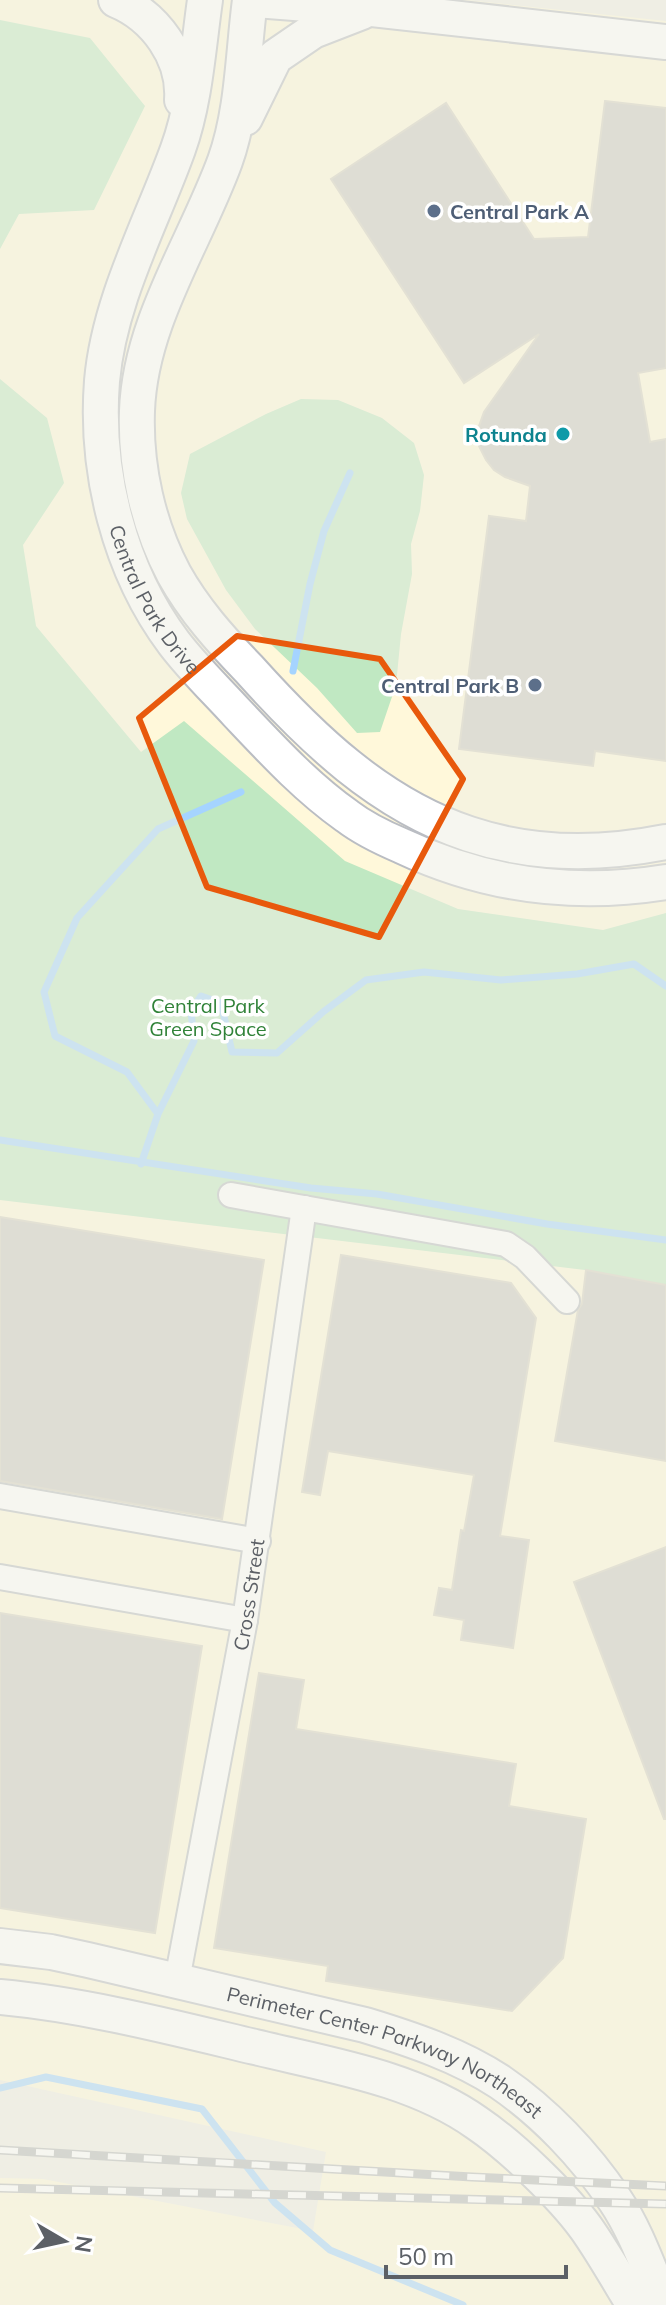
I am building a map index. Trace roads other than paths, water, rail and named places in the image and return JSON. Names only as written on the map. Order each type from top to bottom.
[{"type":"street","points":[[116,0],[147,20],[166,41],[180,69],[183,92],[179,145]]},
{"type":"street","name":"Central Park Drive","points":[[205,0],[193,89],[179,145],[128,276],[112,327],[102,379],[100,434],[109,497],[126,555],[147,600],[173,642],[306,785],[349,818],[381,837],[461,869],[546,888],[635,887],[666,882]]},
{"type":"street","points":[[252,0],[372,9],[666,42]]},
{"type":"street","name":"Central Park Drive","points":[[252,0],[236,114],[226,158],[163,302],[140,374],[137,413],[140,467],[151,519],[174,574],[206,623],[286,710],[319,743],[399,803],[469,835],[510,845],[597,852],[666,842]]},
{"type":"street","points":[[226,158],[275,57],[313,31],[372,9]]},
{"type":"street","points":[[231,1195],[506,1244],[525,1257],[567,1301]]},
{"type":"street","name":"Cross Street","points":[[177,1980],[258,1541],[304,1208]]},
{"type":"street","points":[[0,1496],[258,1541]]},
{"type":"street","points":[[0,1577],[245,1620]]},
{"type":"street","name":"Perimeter Center Parkway Northeast","points":[[0,1946],[51,1952],[365,2025],[409,2038],[464,2062],[501,2083],[561,2134],[585,2160],[616,2201],[664,2305]]},
{"type":"street","name":"Perimeter Center Parkway Northeast","points":[[0,1997],[26,1999],[163,2025],[340,2068],[436,2099],[476,2121],[545,2182],[585,2227],[634,2305]]},
{"type":"waterway","points":[[293,671],[324,531],[350,473]]},
{"type":"waterway","points":[[141,1164],[158,1114],[127,1072],[55,1036],[44,992],[77,918],[158,829],[241,792]]},
{"type":"waterway","points":[[158,1114],[194,1041],[191,1011],[201,996],[221,1003],[232,1052],[277,1053],[323,1012],[366,980],[424,972],[501,980],[577,974],[634,964],[666,986]]},
{"type":"waterway","points":[[0,1140],[311,1188],[377,1194],[547,1224],[666,1240]]},
{"type":"waterway","points":[[0,2088],[46,2077],[202,2109],[275,2203],[330,2250],[463,2305]]},
{"type":"railway","points":[[0,2150],[666,2186]]},
{"type":"railway","points":[[0,2188],[666,2204]]},
{"type":"place","name":"Central Park A","points":[[434,211]]},
{"type":"place","name":"Rotunda","points":[[563,434]]},
{"type":"place","name":"Central Park B","points":[[535,685]]},
{"type":"park label","name":"Central Park Green Space","points":[[208,1016]]}]
